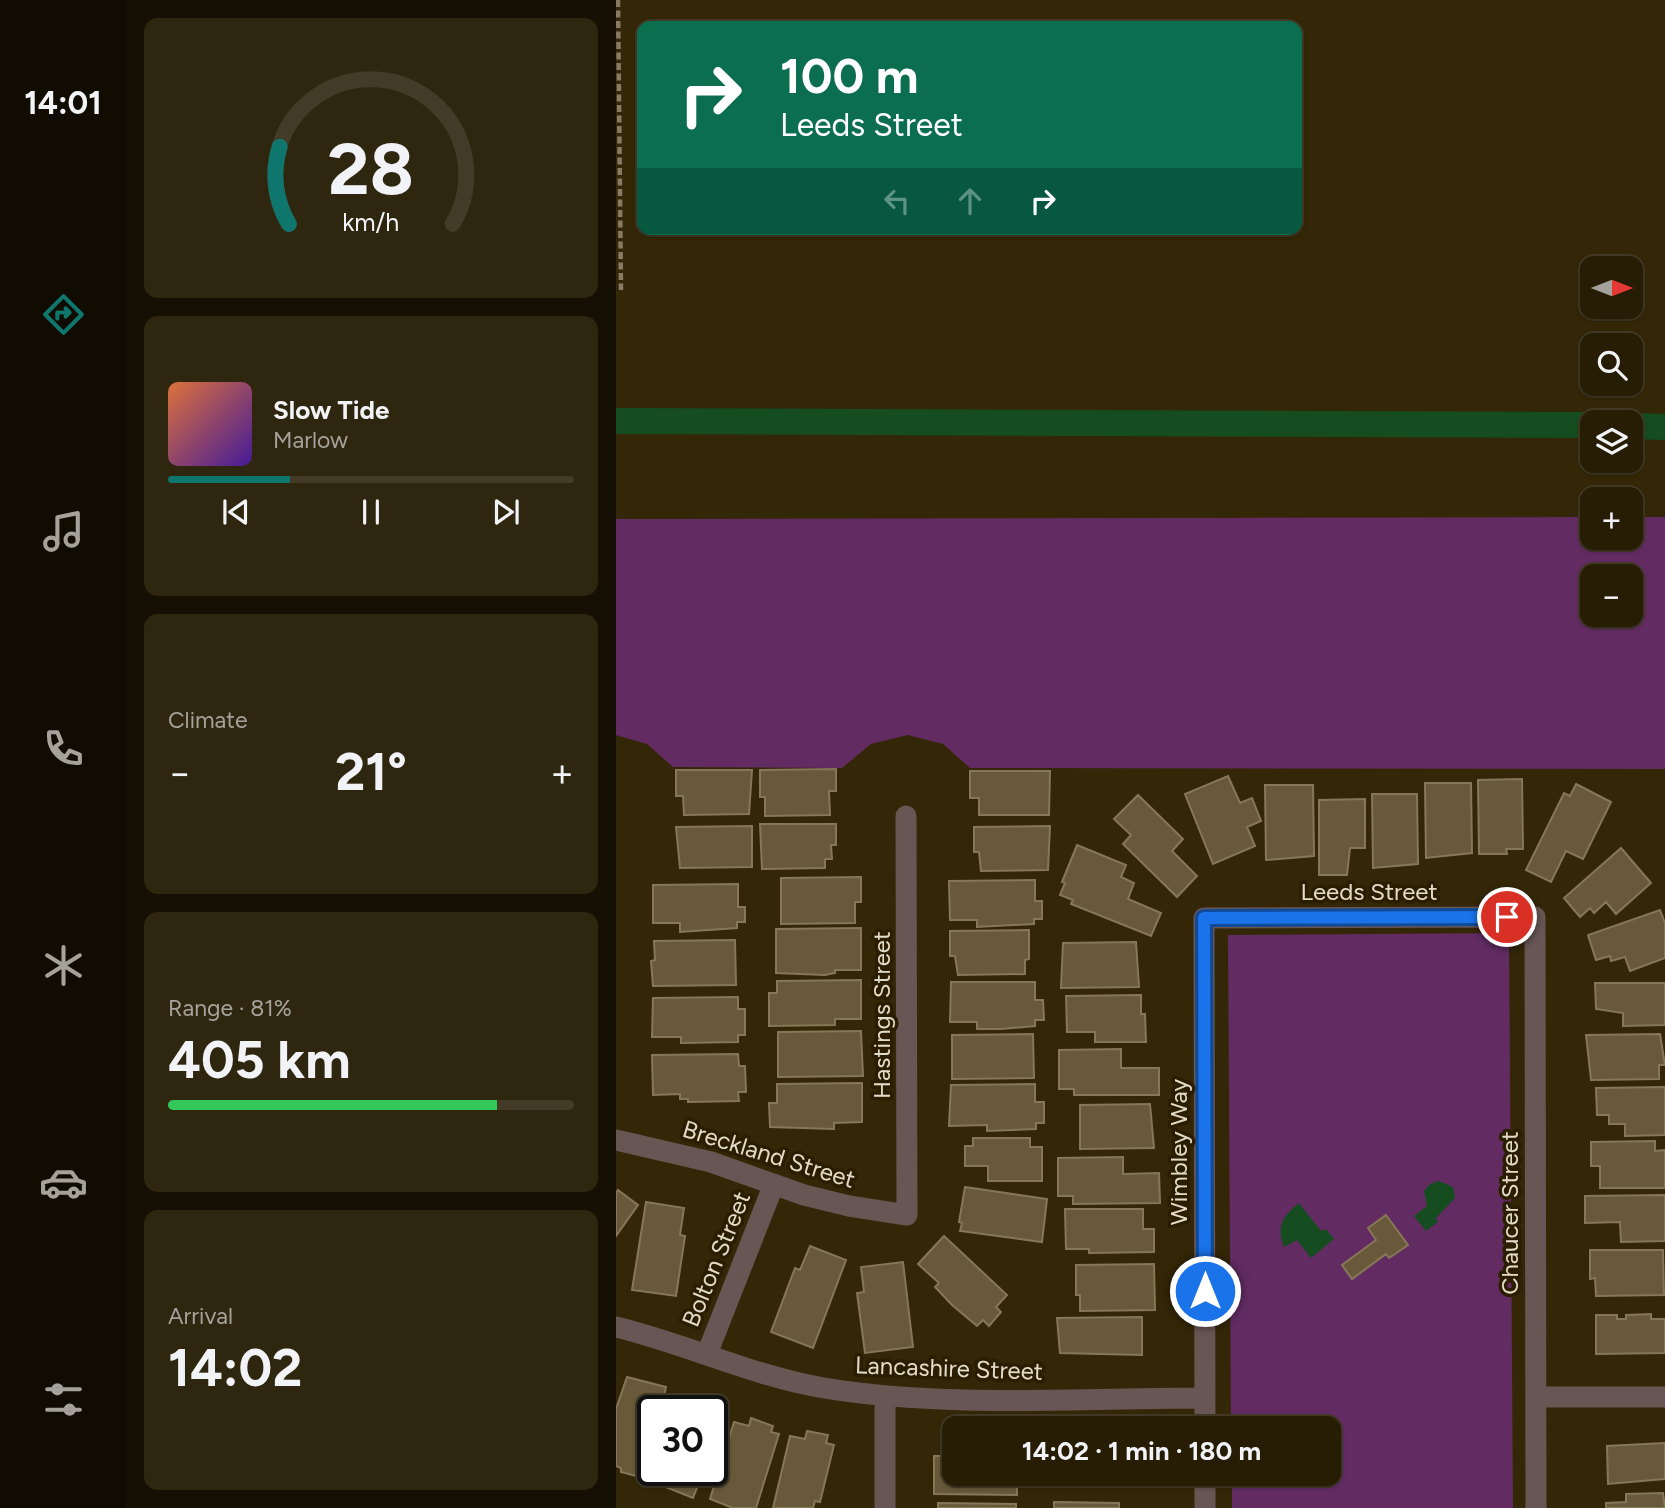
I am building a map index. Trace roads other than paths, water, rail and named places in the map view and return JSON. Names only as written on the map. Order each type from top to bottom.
[{"type":"street","name":"Hastings Street","points":[[906,816],[907,1215]]},
{"type":"street","name":"Leeds Street","points":[[1204,918],[1535,917]]},
{"type":"street","name":"Chaucer Street","points":[[1535,917],[1536,1508]]},
{"type":"street","name":"Wimbley Way","points":[[1204,918],[1205,1416]]},
{"type":"street","name":"Breckland Street","points":[[616,1140],[711,1162],[849,1206],[907,1215]]},
{"type":"street","name":"Bolton Street","points":[[707,1354],[775,1184]]},
{"type":"street","name":"Lancashire Street","points":[[616,1326],[758,1372],[822,1387],[885,1396],[1205,1398]]},
{"type":"street","points":[[885,1396],[885,1508]]},
{"type":"street","points":[[1536,1397],[1665,1397]]},
{"type":"street","points":[[1205,1486],[1205,1508]]},
{"type":"waterway","points":[[616,421],[1580,425]]},
{"type":"waterway","points":[[1643,426],[1665,427]]}]
